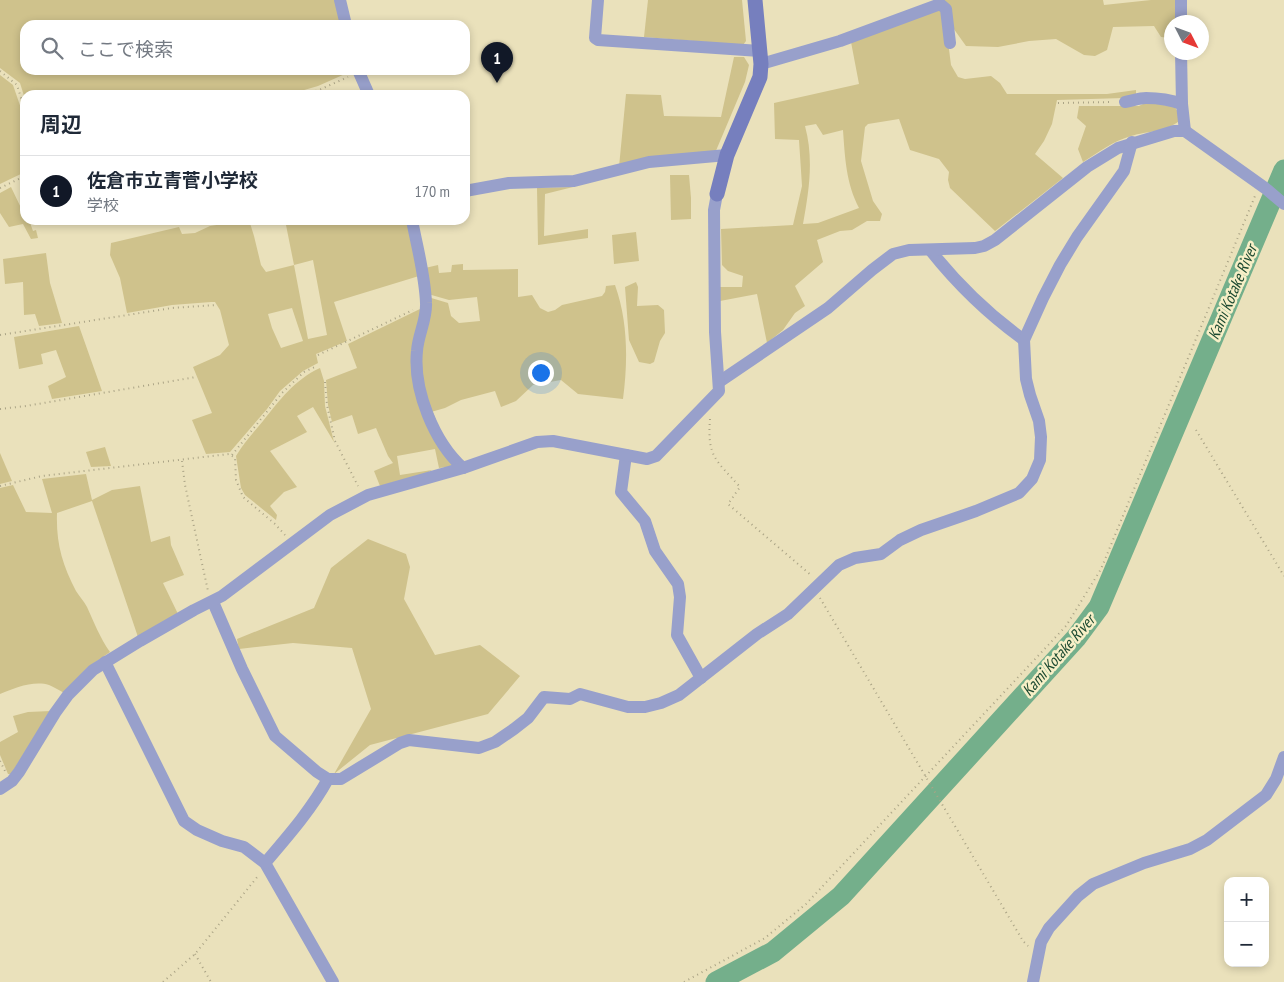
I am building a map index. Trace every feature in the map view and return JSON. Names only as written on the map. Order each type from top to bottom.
[{"type":"street","points":[[340,0],[345,20]]},
{"type":"street","points":[[598,0],[596,38],[598,40],[761,58],[840,41],[940,4],[946,9],[950,43]]},
{"type":"street","points":[[0,789],[12,781],[19,772],[55,713],[83,679],[105,662],[194,610],[212,602],[330,515],[363,497],[463,468],[542,441],[553,441],[646,459],[656,456],[695,414],[720,391],[715,332],[714,210],[727,155],[757,86],[761,58],[755,0]]},
{"type":"street","points":[[1181,0],[1181,15]]},
{"type":"street","points":[[1182,60],[1182,104],[1185,131]]},
{"type":"street","points":[[361,75],[367,90]]},
{"type":"street","points":[[1126,102],[1143,98],[1171,100],[1182,104]]},
{"type":"street","points":[[719,382],[828,308],[893,254],[909,250],[931,251],[984,246],[1010,229],[1099,158],[1132,142],[1174,131],[1185,131],[1284,203]]},
{"type":"street","points":[[212,602],[275,736],[328,779],[341,779],[400,743],[409,740],[479,748],[495,742],[528,718],[544,697],[570,699],[580,694],[628,707],[646,707],[679,695],[758,634],[788,614],[816,585],[839,565],[855,558],[881,554],[900,540],[921,530],[1020,493],[1032,479],[1040,460],[1041,437],[1039,421],[1026,379],[1024,340],[1060,265],[1077,237],[1124,171],[1132,142]]},
{"type":"street","points":[[470,189],[509,183],[574,181],[648,162],[727,155]]},
{"type":"street","points":[[413,225],[426,304],[416,353],[422,400],[438,437],[463,468]]},
{"type":"street","points":[[931,251],[950,276],[988,312],[1024,340]]},
{"type":"street","points":[[626,455],[621,492],[645,521],[656,551],[678,584],[680,597],[678,636],[700,678]]},
{"type":"street","points":[[105,662],[184,821],[197,830],[222,841],[244,847],[267,865],[334,982]]},
{"type":"street","points":[[1033,982],[1041,942],[1049,928],[1078,896],[1092,884],[1144,863],[1190,849],[1207,840],[1266,795],[1276,779],[1284,758]]},
{"type":"street","points":[[267,865],[317,800],[328,779]]},
{"type":"path","points":[[0,71],[17,84],[20,94]]},
{"type":"path","points":[[319,90],[351,75]]},
{"type":"path","points":[[1058,103],[1126,102]]},
{"type":"path","points":[[0,188],[20,178]]},
{"type":"path","points":[[684,982],[766,938],[799,910],[1066,626],[1101,569],[1262,186]]},
{"type":"path","points":[[318,355],[426,304]]},
{"type":"path","points":[[0,336],[172,308],[216,305]]},
{"type":"path","points":[[0,486],[42,476],[232,455],[282,393],[304,372],[317,366]]},
{"type":"path","points":[[0,409],[196,377]]},
{"type":"path","points":[[325,382],[326,405],[335,441],[363,497]]},
{"type":"path","points":[[711,400],[708,436],[710,449],[717,461],[740,488],[728,504],[816,585],[1023,941],[1038,954]]},
{"type":"path","points":[[1196,430],[1284,576]]},
{"type":"path","points":[[232,455],[235,458],[238,488],[243,497],[275,524],[291,543]]},
{"type":"path","points":[[182,460],[185,485],[212,602]]},
{"type":"path","points":[[163,982],[195,954],[267,865]]},
{"type":"path","points":[[195,954],[212,982]]},
{"type":"shaded area","points":[[0,0],[336,0],[342,20],[20,20],[20,75],[343,75],[304,90],[22,90],[20,83],[0,68]]},
{"type":"shaded area","points":[[648,0],[742,0],[746,41],[743,45],[644,37]]},
{"type":"shaded area","points":[[937,0],[1103,0],[1104,5],[1151,0],[1178,0],[1178,15],[1164,15],[1164,37],[1161,37],[1154,26],[1113,27],[1107,50],[1095,56],[1084,55],[1056,39],[1029,41],[998,47],[966,46]]},
{"type":"shaded area","points":[[938,7],[944,10],[951,65],[958,77],[965,79],[991,76],[1000,83],[1007,94],[1107,94],[1136,90],[1136,94],[1124,98],[1057,100],[1052,124],[1035,154],[1063,178],[995,231],[950,188],[949,172],[939,159],[910,150],[899,119],[868,124],[865,127],[861,161],[873,201],[882,214],[880,221],[867,221],[852,230],[840,231],[817,240],[823,262],[795,286],[805,306],[795,313],[783,330],[767,343],[757,294],[720,301],[720,287],[742,287],[743,276],[728,271],[722,265],[721,229],[793,225],[802,186],[799,140],[775,139],[774,103],[859,84],[851,42]],"holes":[[[816,124],[823,135],[843,130],[849,180],[859,208],[818,223],[803,224],[809,187],[810,163],[805,126]]]},
{"type":"shaded area","points":[[734,57],[744,57],[749,65],[745,82],[715,153],[619,167],[626,94],[661,95],[664,116],[721,117]]},
{"type":"shaded area","points":[[0,75],[13,85],[20,105],[20,174],[0,184]]},
{"type":"shaded area","points":[[1147,102],[1175,107],[1180,116],[1179,121],[1162,129],[1124,138],[1083,162],[1078,149],[1086,126],[1077,118],[1079,106],[1139,106]]},
{"type":"shaded area","points":[[670,175],[689,175],[691,219],[671,220]]},
{"type":"shaded area","points":[[11,187],[20,206],[20,225],[9,227],[0,213],[0,193]]},
{"type":"shaded area","points":[[573,187],[545,194],[544,236],[588,229],[588,238],[538,245],[537,188]]},
{"type":"shaded area","points":[[24,225],[31,225],[33,231],[36,230],[38,238],[31,239]]},
{"type":"shaded area","points":[[216,225],[251,225],[261,265],[266,272],[294,265],[286,225],[410,225],[419,276],[334,302],[347,341],[316,354],[318,363],[303,371],[280,391],[230,452],[206,454],[192,420],[212,413],[193,367],[220,355],[229,345],[220,310],[215,302],[211,302],[172,305],[127,313],[120,278],[110,255],[111,243],[179,227],[182,234],[195,233]],"holes":[[[313,260],[327,335],[308,339],[294,265]],[[292,308],[303,341],[281,348],[268,314]]]},
{"type":"shaded area","points":[[636,232],[639,261],[614,264],[612,235]]},
{"type":"shaded area","points":[[46,253],[50,283],[62,323],[39,326],[35,314],[24,315],[23,282],[5,284],[3,259]]},
{"type":"shaded area","points":[[463,264],[463,270],[518,269],[518,297],[532,295],[540,308],[548,312],[562,305],[602,296],[606,286],[615,285],[625,327],[626,341],[623,399],[578,394],[561,380],[533,385],[516,401],[501,407],[495,391],[461,400],[431,412],[419,375],[428,297],[448,303],[451,316],[459,323],[480,321],[477,297],[449,300],[428,294],[425,268],[438,265],[439,273],[451,272],[452,265]]},
{"type":"shaded area","points":[[636,282],[638,287],[637,306],[658,305],[664,310],[665,333],[660,341],[654,362],[650,364],[639,362],[629,340],[625,287]]},
{"type":"shaded area","points":[[422,308],[414,364],[454,466],[439,468],[435,449],[397,456],[400,475],[432,470],[380,486],[374,471],[393,463],[376,428],[358,434],[352,415],[332,422],[328,405],[326,380],[357,368],[348,344]]},
{"type":"shaded area","points":[[79,326],[102,391],[52,399],[48,386],[66,377],[56,350],[41,354],[43,364],[19,369],[14,337]]},
{"type":"shaded area","points":[[320,368],[324,381],[325,406],[334,442],[313,407],[297,416],[307,432],[270,451],[297,487],[284,492],[270,506],[277,515],[276,520],[245,495],[241,488],[236,456],[288,391],[303,378]]},
{"type":"shaded area","points":[[105,447],[111,466],[91,467],[86,452]]},
{"type":"shaded area","points":[[0,453],[12,481],[0,484]]},
{"type":"shaded area","points":[[86,474],[92,500],[112,490],[140,486],[151,542],[170,536],[171,545],[184,575],[163,583],[178,614],[138,637],[92,501],[57,513],[59,544],[67,572],[110,652],[87,668],[64,693],[49,685],[37,683],[18,687],[0,694],[0,488],[13,485],[26,512],[52,513],[42,479]]},
{"type":"shaded area","points":[[368,539],[406,554],[410,567],[404,599],[435,655],[480,645],[520,676],[488,714],[370,745],[334,774],[371,709],[352,648],[293,643],[239,649],[237,639],[314,608],[331,568]]},
{"type":"shaded area","points":[[51,711],[11,774],[8,774],[0,755],[0,742],[18,732],[13,716],[28,712]]},
{"type":"waterway","name":"Kami Kotake River","points":[[716,982],[773,952],[841,896],[1076,638],[1099,607],[1284,170]]},
{"type":"place","name":"佐倉市立青菅小学校","points":[[497,83]]}]
